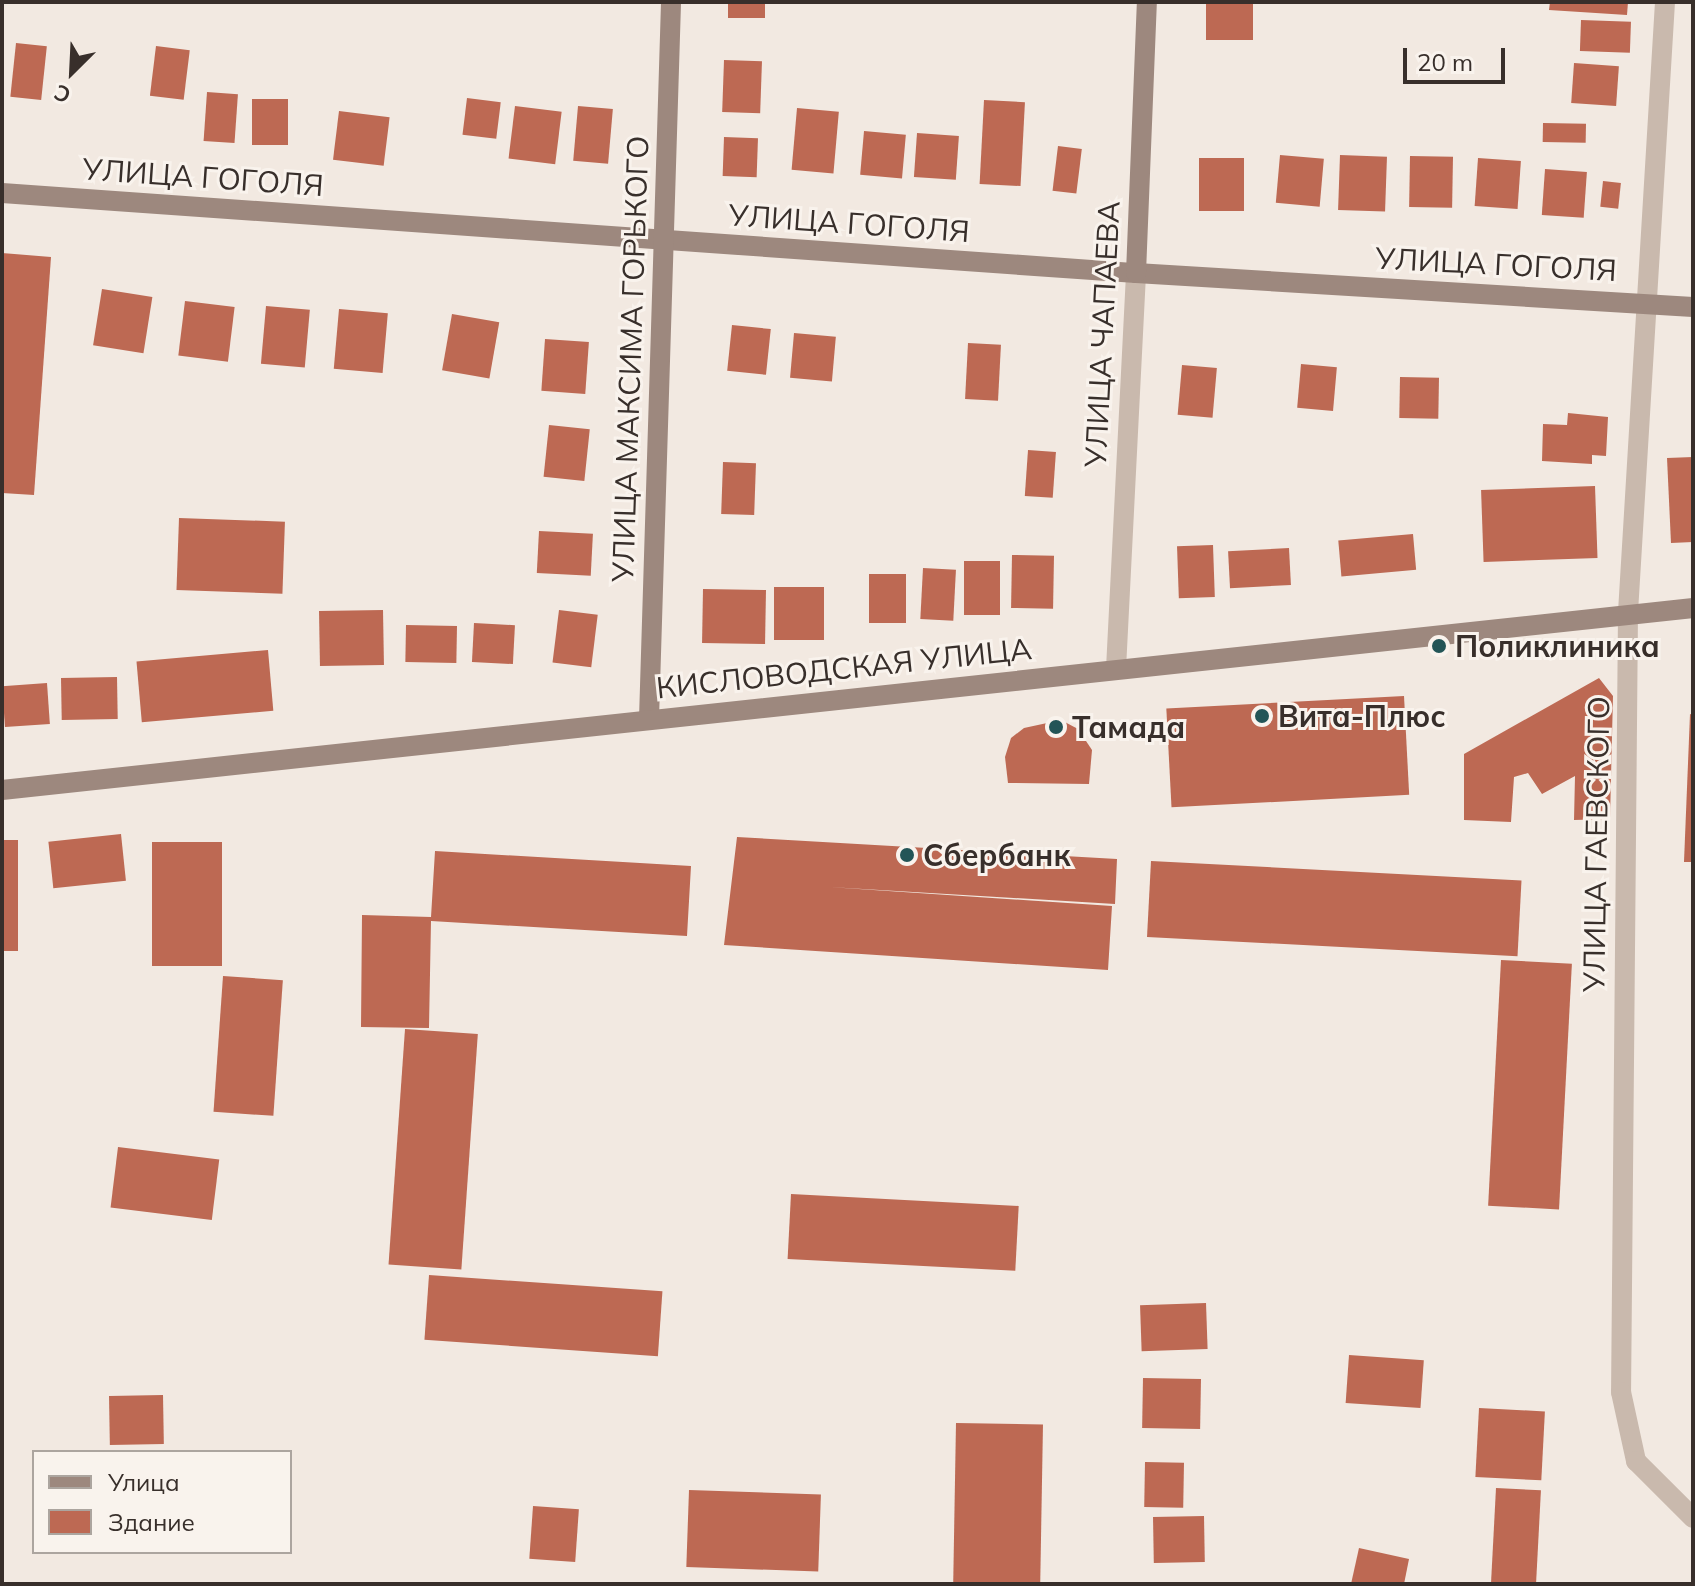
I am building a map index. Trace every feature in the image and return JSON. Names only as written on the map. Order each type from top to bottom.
[{"type":"street","name":"УЛИЦА МАКСИМА ГОРЬКОГО","points":[[649,719],[671,2]]},
{"type":"street","name":"УЛИЦА ЧАПАЕВА","points":[[1116,669],[1147,2]]},
{"type":"street","name":"УЛИЦА ГАЕВСКОГО","points":[[1665,2],[1628,612],[1621,1392],[1636,1461],[1693,1518]]},
{"type":"street","name":"УЛИЦА ГОГОЛЯ","points":[[2,193],[1136,273],[1693,307]]},
{"type":"street","name":"КИСЛОВОДСКАЯ УЛИЦА","points":[[2,790],[1628,612],[1693,608]]},
{"type":"building","points":[[728,2],[765,2],[765,18],[728,18]]},
{"type":"building","points":[[1206,2],[1253,2],[1253,40],[1206,40]]},
{"type":"building","points":[[1550,2],[1628,2],[1627,15],[1549,10]]},
{"type":"building","points":[[1581,20],[1631,22],[1630,53],[1580,51]]},
{"type":"building","points":[[16,43],[47,46],[41,100],[10,97]]},
{"type":"building","points":[[156,46],[190,50],[184,100],[150,96]]},
{"type":"building","points":[[724,60],[762,61],[760,113],[722,112]]},
{"type":"building","points":[[1574,63],[1619,66],[1616,106],[1571,103]]},
{"type":"building","points":[[207,92],[238,94],[235,143],[204,141]]},
{"type":"building","points":[[467,98],[501,102],[496,139],[462,135]]},
{"type":"building","points":[[252,99],[288,99],[288,145],[252,145]]},
{"type":"building","points":[[984,100],[1025,102],[1021,186],[980,184]]},
{"type":"building","points":[[515,106],[562,112],[555,164],[509,159]]},
{"type":"building","points":[[578,106],[613,109],[608,164],[573,161]]},
{"type":"building","points":[[797,108],[839,112],[833,173],[792,170]]},
{"type":"building","points":[[339,111],[390,117],[384,166],[333,160]]},
{"type":"building","points":[[1543,123],[1586,124],[1586,143],[1543,142]]},
{"type":"building","points":[[864,131],[906,135],[902,178],[860,175]]},
{"type":"building","points":[[917,133],[959,136],[956,180],[914,177]]},
{"type":"building","points":[[724,137],[758,138],[757,177],[723,176]]},
{"type":"building","points":[[1058,146],[1082,149],[1076,194],[1053,191]]},
{"type":"building","points":[[1280,155],[1324,159],[1320,207],[1276,203]]},
{"type":"building","points":[[1340,155],[1387,157],[1385,212],[1338,210]]},
{"type":"building","points":[[1410,156],[1453,157],[1452,208],[1409,207]]},
{"type":"building","points":[[1199,158],[1244,158],[1244,211],[1199,211]]},
{"type":"building","points":[[1478,158],[1521,161],[1518,209],[1475,206]]},
{"type":"building","points":[[1545,169],[1587,172],[1584,218],[1542,215]]},
{"type":"building","points":[[1603,181],[1621,183],[1618,209],[1600,207]]},
{"type":"building","points":[[2,253],[51,257],[34,495],[2,493]]},
{"type":"building","points":[[102,289],[152,297],[143,353],[93,345]]},
{"type":"building","points":[[185,301],[235,307],[228,362],[178,356]]},
{"type":"building","points":[[266,306],[310,310],[305,368],[261,364]]},
{"type":"building","points":[[339,309],[388,313],[383,373],[334,369]]},
{"type":"building","points":[[452,314],[499,322],[489,378],[442,370]]},
{"type":"building","points":[[732,325],[771,329],[766,375],[727,371]]},
{"type":"building","points":[[794,333],[836,337],[832,381],[790,378]]},
{"type":"building","points":[[545,339],[589,342],[585,394],[541,391]]},
{"type":"building","points":[[968,343],[1001,345],[998,401],[965,399]]},
{"type":"building","points":[[1301,364],[1337,367],[1333,411],[1297,408]]},
{"type":"building","points":[[1182,365],[1217,368],[1213,418],[1178,415]]},
{"type":"building","points":[[1400,377],[1439,378],[1438,419],[1399,418]]},
{"type":"building","points":[[1568,413],[1608,417],[1606,456],[1592,455],[1592,464],[1542,461],[1543,424],[1567,425]]},
{"type":"building","points":[[549,425],[590,429],[584,481],[544,477]]},
{"type":"building","points":[[1028,450],[1056,452],[1053,498],[1025,496]]},
{"type":"building","points":[[1693,457],[1693,542],[1671,543],[1667,458]]},
{"type":"building","points":[[723,462],[756,463],[754,515],[721,514]]},
{"type":"building","points":[[1595,486],[1598,558],[1484,562],[1481,490]]},
{"type":"building","points":[[179,518],[285,522],[282,594],[176,590]]},
{"type":"building","points":[[539,531],[593,534],[591,576],[537,573]]},
{"type":"building","points":[[1413,534],[1416,570],[1341,576],[1338,541]]},
{"type":"building","points":[[1213,545],[1215,597],[1179,598],[1177,546]]},
{"type":"building","points":[[1289,548],[1291,585],[1230,588],[1228,551]]},
{"type":"building","points":[[1012,555],[1054,556],[1053,609],[1011,608]]},
{"type":"building","points":[[964,561],[1000,561],[1000,615],[964,615]]},
{"type":"building","points":[[923,568],[956,570],[953,621],[920,619]]},
{"type":"building","points":[[869,574],[906,574],[906,623],[869,623]]},
{"type":"building","points":[[774,587],[824,587],[824,640],[774,640]]},
{"type":"building","points":[[703,589],[766,590],[765,644],[702,643]]},
{"type":"building","points":[[383,610],[384,665],[320,666],[319,611]]},
{"type":"building","points":[[559,610],[598,615],[591,667],[553,663]]},
{"type":"building","points":[[474,623],[515,625],[513,664],[472,662]]},
{"type":"building","points":[[406,625],[457,626],[456,663],[405,662]]},
{"type":"building","points":[[268,650],[273,711],[142,722],[137,662]]},
{"type":"building","points":[[117,677],[118,719],[62,720],[61,678]]},
{"type":"building","points":[[1599,678],[1613,696],[1610,819],[1574,820],[1575,776],[1542,794],[1528,773],[1514,777],[1511,822],[1464,820],[1464,754]]},
{"type":"building","points":[[47,683],[50,724],[5,727],[2,686]]},
{"type":"building","points":[[1404,696],[1409,795],[1172,807],[1166,708]]},
{"type":"building","points":[[1690,714],[1693,715],[1693,862],[1684,862]]},
{"type":"building","points":[[1061,720],[1078,729],[1092,750],[1089,784],[1008,783],[1005,757],[1011,738],[1024,728]]},
{"type":"building","points":[[121,834],[126,881],[53,888],[48,842]]},
{"type":"building","points":[[737,837],[1117,859],[1115,904],[829,887],[1112,906],[1108,970],[724,945]]},
{"type":"building","points":[[2,840],[18,840],[18,951],[2,951]]},
{"type":"building","points":[[152,842],[222,842],[222,966],[152,966]]},
{"type":"building","points":[[435,851],[691,866],[687,936],[431,921],[429,1028],[361,1027],[362,915],[431,917]]},
{"type":"building","points":[[1151,861],[1521,880],[1518,956],[1147,937]]},
{"type":"building","points":[[1501,960],[1572,964],[1559,1209],[1488,1206]]},
{"type":"building","points":[[223,976],[283,980],[273,1116],[214,1112]]},
{"type":"building","points":[[405,1029],[478,1034],[461,1270],[389,1264]]},
{"type":"building","points":[[118,1147],[219,1159],[212,1220],[111,1208]]},
{"type":"building","points":[[791,1194],[1019,1206],[1015,1271],[788,1259]]},
{"type":"building","points":[[429,1275],[662,1291],[658,1356],[424,1340]]},
{"type":"building","points":[[1206,1303],[1208,1349],[1142,1351],[1140,1305]]},
{"type":"building","points":[[1349,1355],[1424,1360],[1420,1408],[1346,1403]]},
{"type":"building","points":[[1143,1378],[1201,1379],[1200,1429],[1142,1428]]},
{"type":"building","points":[[163,1395],[164,1444],[110,1445],[109,1396]]},
{"type":"building","points":[[1479,1408],[1545,1411],[1541,1480],[1475,1477]]},
{"type":"building","points":[[956,1423],[1043,1425],[1040,1584],[953,1584]]},
{"type":"building","points":[[1145,1462],[1184,1463],[1183,1508],[1144,1507]]},
{"type":"building","points":[[1496,1488],[1541,1490],[1536,1584],[1491,1584]]},
{"type":"building","points":[[689,1490],[821,1495],[818,1572],[686,1567]]},
{"type":"building","points":[[533,1506],[579,1509],[575,1562],[529,1559]]},
{"type":"building","points":[[1204,1516],[1205,1562],[1154,1563],[1153,1517]]},
{"type":"building","points":[[1359,1548],[1409,1559],[1404,1584],[1351,1584]]},
{"type":"place","name":"Поликлиника","points":[[1439,646]]},
{"type":"place","name":"Вита-Плюс","points":[[1262,716]]},
{"type":"place","name":"Тамада","points":[[1056,727]]},
{"type":"place","name":"Сбербанк","points":[[907,855]]}]
